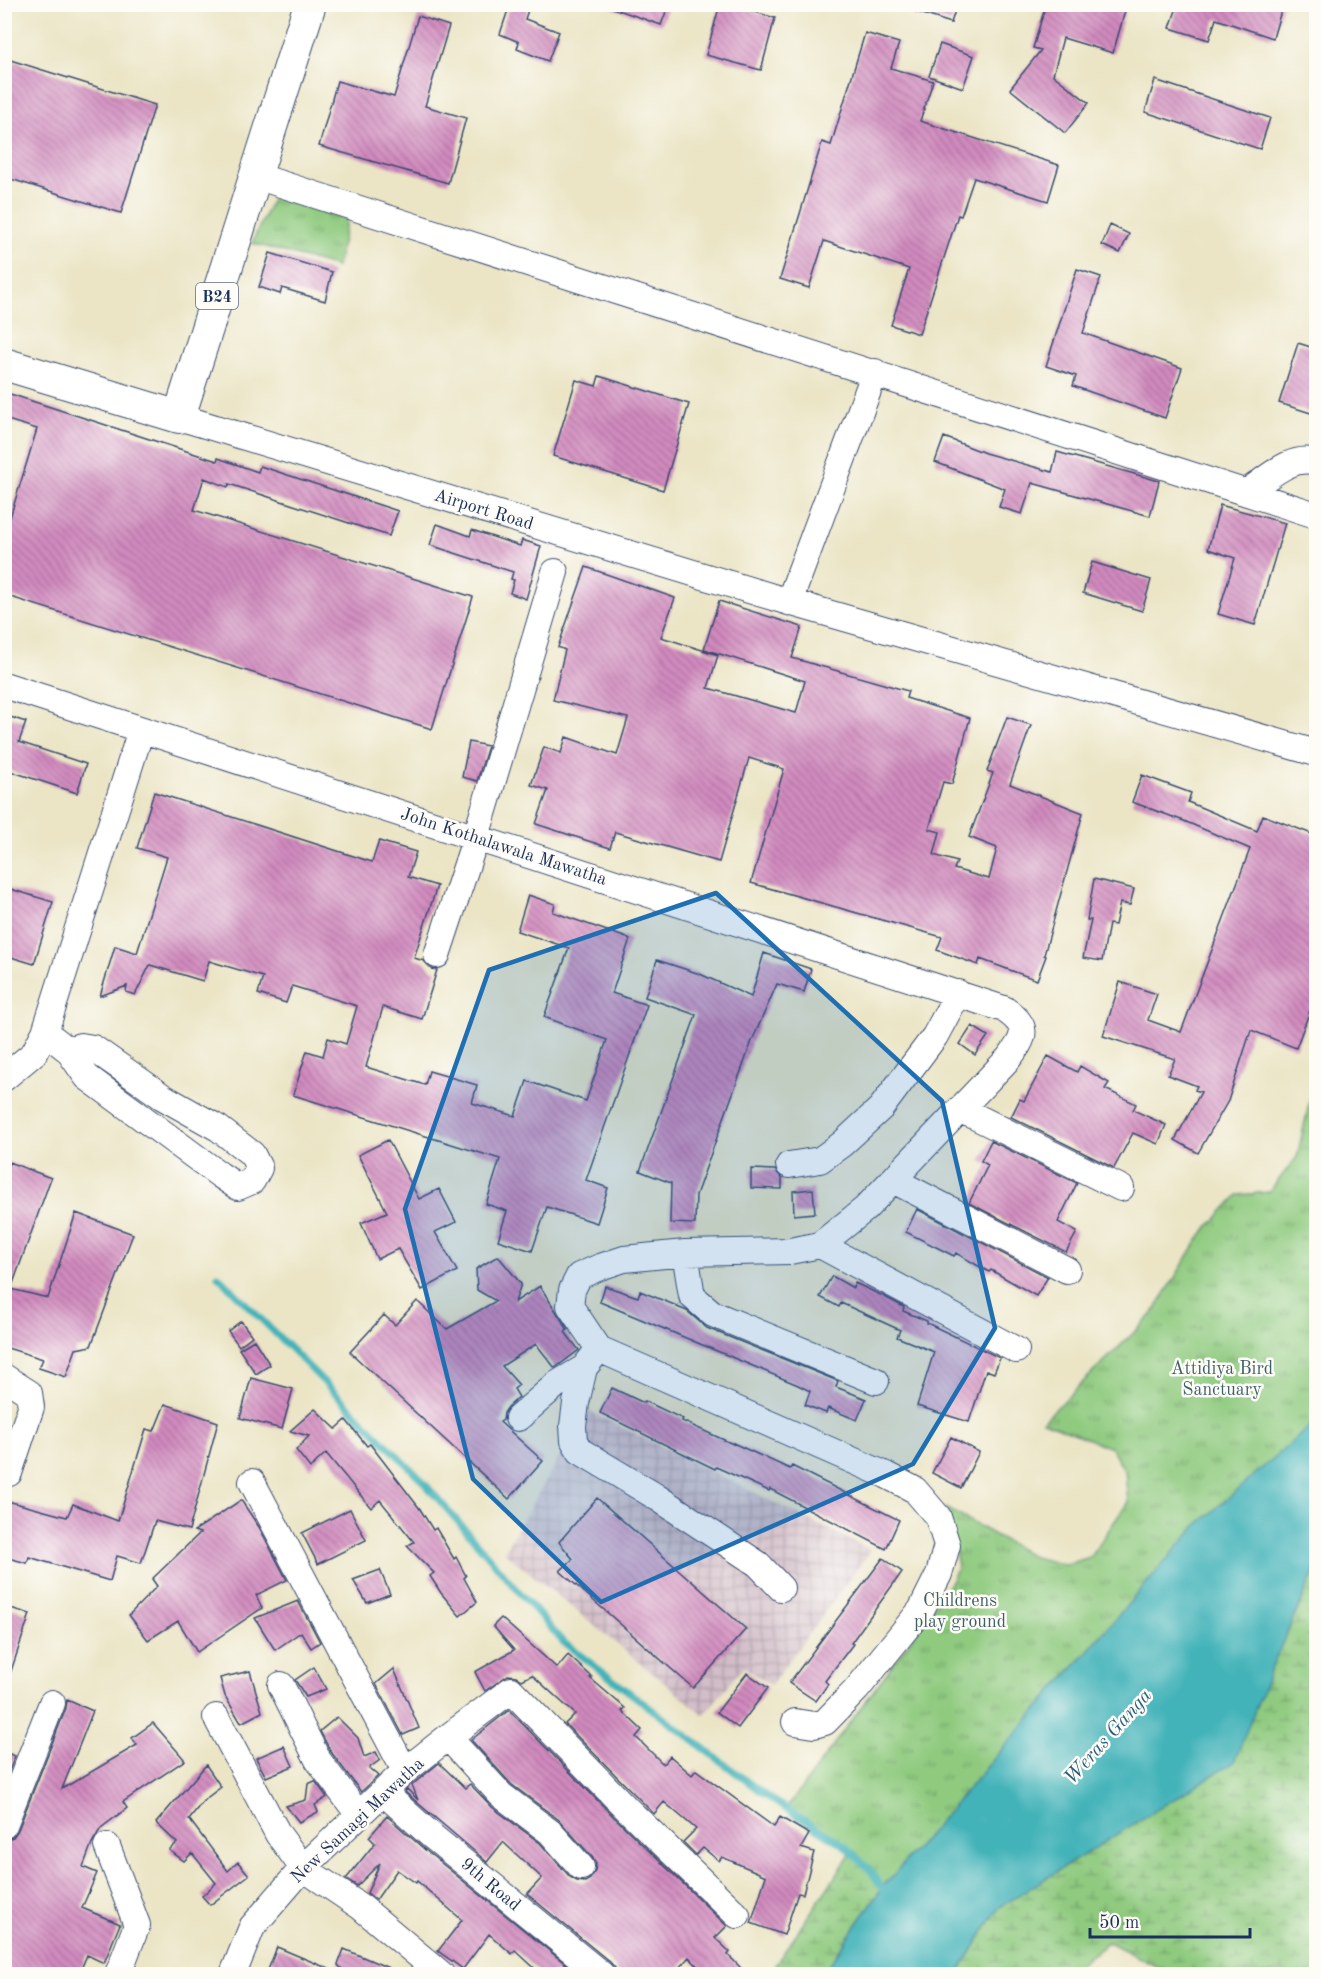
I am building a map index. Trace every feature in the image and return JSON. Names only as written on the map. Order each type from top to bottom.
[{"type":"main road","name":"B24","points":[[179,417],[310,4]]},
{"type":"main road","points":[[4,364],[179,417]]},
{"type":"street","points":[[256,176],[1317,515]]},
{"type":"street","points":[[789,602],[875,372]]},
{"type":"street","name":"Airport Road","points":[[179,417],[789,602],[1317,753]]},
{"type":"street","points":[[1247,492],[1291,463],[1301,460],[1317,462]]},
{"type":"street","points":[[438,955],[476,837],[555,572]]},
{"type":"street","name":"John Kothalawala Mawatha","points":[[4,685],[1004,1009],[1020,1022],[1023,1031],[1021,1041],[1008,1059],[960,1109]]},
{"type":"street","points":[[4,1078],[34,1053],[45,1032],[141,730]]},
{"type":"street","points":[[789,1166],[820,1160],[843,1143],[881,1108],[935,1036],[958,993]]},
{"type":"street","points":[[45,1032],[68,1050],[87,1077],[238,1187],[252,1181],[259,1168],[252,1154],[218,1128],[163,1097],[93,1048],[81,1046],[68,1050]]},
{"type":"street","points":[[781,1588],[758,1564],[655,1496],[580,1451],[574,1442],[573,1426],[592,1359],[570,1306],[572,1290],[579,1276],[624,1259],[685,1253],[790,1251],[820,1245],[865,1209],[960,1109],[1121,1188]]},
{"type":"street","points":[[893,1180],[1067,1270]]},
{"type":"street","points":[[820,1245],[1016,1350]]},
{"type":"street","points":[[685,1253],[692,1296],[712,1314],[876,1381]]},
{"type":"street","points":[[518,1418],[557,1384],[592,1359]]},
{"type":"street","points":[[592,1359],[896,1480],[915,1490],[938,1517],[947,1545],[939,1574],[921,1610],[857,1689],[825,1722],[814,1725],[795,1722]]},
{"type":"street","points":[[4,1377],[29,1393],[31,1407],[9,1473]]},
{"type":"street","points":[[252,1482],[405,1772]]},
{"type":"street","points":[[281,1685],[318,1760],[359,1815]]},
{"type":"street","name":"New Samagi Mawatha","points":[[233,1974],[252,1927],[303,1868],[405,1772],[511,1690],[625,1807],[737,1915]]},
{"type":"street","points":[[4,1825],[52,1703]]},
{"type":"street","points":[[216,1718],[278,1834],[303,1868],[361,1907],[441,1974]]},
{"type":"street","points":[[448,1737],[501,1795],[550,1832],[581,1867]]},
{"type":"street","name":"9th Road","points":[[383,1792],[442,1844],[601,1974]]},
{"type":"street","points":[[107,1846],[137,1925],[118,1974]]},
{"type":"highlighted area","points":[[716,893],[942,1101],[995,1328],[913,1464],[601,1602],[473,1479],[405,1209],[489,970]]},
{"type":"shaded area","points":[[587,1410],[871,1550],[771,1685],[743,1667],[704,1715],[504,1552]]},
{"type":"green space","points":[[273,197],[347,219],[337,267],[252,243]]},
{"type":"green space","name":"Attidiya Bird Sanctuary","points":[[1316,1073],[1316,1421],[1196,1526],[882,1888],[872,1874],[850,1852],[827,1834],[786,1809],[952,1580],[958,1566],[946,1508],[1034,1557],[1065,1565],[1090,1557],[1128,1502],[1125,1471],[1111,1448],[1043,1421],[1152,1315],[1201,1235],[1238,1195],[1269,1192],[1297,1157]]},
{"type":"green space","points":[[1316,1569],[1316,1974],[1171,1974],[1109,1942],[1066,1974],[958,1974],[998,1908],[1106,1840],[1276,1657]]},
{"type":"green space","points":[[852,1852],[871,1871],[882,1888],[823,1974],[769,1974]]},
{"type":"water","name":"Weras Ganga","points":[[1316,1421],[1316,1569],[1276,1657],[1234,1762],[998,1908],[958,1974],[823,1974],[882,1888],[1196,1526]]},
{"type":"building","points":[[510,4],[530,4],[525,19],[559,32],[548,61],[517,49],[519,42],[500,34]]},
{"type":"building","points":[[610,4],[669,4],[661,25],[610,7]]},
{"type":"building","points":[[720,4],[728,4],[775,18],[761,70],[706,55]]},
{"type":"building","points":[[904,4],[957,4],[951,23],[904,8]]},
{"type":"building","points":[[1046,4],[1127,4],[1113,53],[1063,38],[1053,75],[1089,103],[1065,133],[1010,89],[1041,50],[1033,48]]},
{"type":"building","points":[[1178,4],[1283,4],[1273,38],[1216,19],[1209,40],[1170,28]]},
{"type":"building","points":[[418,16],[449,26],[425,106],[466,118],[448,183],[319,146],[337,81],[394,97]]},
{"type":"building","points":[[865,33],[899,43],[891,68],[933,81],[920,121],[1059,165],[1048,201],[974,178],[961,216],[958,215],[919,334],[891,325],[909,269],[824,241],[809,288],[780,279],[822,142],[831,145]]},
{"type":"building","points":[[940,44],[974,56],[963,88],[929,76]]},
{"type":"building","points":[[4,58],[155,105],[121,213],[4,177]]},
{"type":"building","points":[[1155,80],[1270,118],[1260,149],[1145,112]]},
{"type":"building","points":[[1110,225],[1129,234],[1120,253],[1102,245]]},
{"type":"building","points":[[270,253],[332,272],[325,301],[282,288],[280,294],[259,287]]},
{"type":"building","points":[[1077,269],[1101,277],[1083,333],[1182,368],[1165,418],[1073,386],[1076,376],[1046,366]]},
{"type":"building","points":[[1298,343],[1317,349],[1317,415],[1279,403]]},
{"type":"building","points":[[599,376],[689,404],[663,490],[553,456],[576,380],[596,386]]},
{"type":"building","points":[[4,392],[217,461],[218,458],[258,472],[260,466],[398,511],[389,536],[204,478],[194,510],[473,597],[432,729],[4,595],[4,537],[37,429],[4,419]]},
{"type":"building","points":[[944,437],[985,453],[1052,472],[1057,452],[1159,481],[1150,516],[1032,483],[1022,514],[999,507],[1005,489],[935,462]]},
{"type":"building","points":[[1220,505],[1285,523],[1255,625],[1218,614],[1235,558],[1208,549]]},
{"type":"building","points":[[437,524],[470,536],[472,530],[520,546],[522,540],[541,546],[526,599],[510,593],[514,580],[511,579],[513,572],[430,545]]},
{"type":"building","points":[[1092,562],[1151,580],[1142,611],[1083,593]]},
{"type":"building","points":[[586,567],[675,598],[661,637],[718,655],[708,688],[796,713],[805,681],[704,649],[719,601],[802,627],[792,658],[908,691],[906,698],[970,718],[952,784],[943,782],[929,829],[940,832],[934,855],[957,862],[954,869],[989,879],[997,848],[969,837],[993,773],[987,771],[1007,717],[1031,725],[1010,784],[1083,813],[1044,955],[1046,956],[1037,980],[980,959],[978,965],[937,950],[942,937],[751,883],[784,769],[749,758],[719,862],[615,832],[610,848],[536,824],[548,790],[531,785],[544,747],[561,753],[566,737],[617,755],[628,718],[553,700],[565,650],[558,647]]},
{"type":"building","points":[[4,715],[26,722],[19,742],[86,764],[77,793],[10,771],[8,777],[4,777]]},
{"type":"building","points":[[469,742],[488,746],[477,781],[462,777]]},
{"type":"building","points":[[1142,775],[1191,793],[1188,802],[1257,831],[1263,815],[1317,836],[1317,992],[1296,1048],[1251,1030],[1228,1101],[1198,1153],[1175,1140],[1201,1092],[1195,1090],[1197,1086],[1168,1075],[1175,1059],[1103,1036],[1120,982],[1157,994],[1148,1020],[1181,1032],[1250,849],[1132,802]]},
{"type":"building","points":[[154,792],[372,862],[379,841],[416,852],[408,877],[437,886],[414,958],[424,961],[432,969],[437,970],[422,1019],[383,1007],[366,1067],[425,1085],[429,1071],[477,1085],[472,1103],[515,1116],[527,1081],[586,1101],[607,1040],[544,1017],[569,948],[517,931],[528,895],[555,904],[553,912],[630,939],[612,993],[647,1005],[586,1180],[608,1188],[597,1223],[547,1207],[532,1251],[498,1240],[507,1211],[486,1204],[500,1159],[293,1095],[307,1051],[323,1056],[328,1038],[346,1044],[357,1006],[292,986],[286,1003],[258,994],[263,977],[209,961],[203,981],[150,965],[135,995],[126,992],[127,986],[100,996],[115,946],[137,953],[167,857],[137,848]]},
{"type":"building","points":[[1094,879],[1134,889],[1130,905],[1120,903],[1115,925],[1109,924],[1102,961],[1083,958],[1091,920],[1087,920]]},
{"type":"building","points":[[4,887],[53,902],[34,964],[4,955]]},
{"type":"building","points":[[764,953],[811,969],[804,992],[777,984],[752,1041],[696,1195],[695,1224],[670,1223],[671,1183],[640,1171],[696,1015],[645,997],[657,960],[700,974],[751,997]]},
{"type":"building","points":[[972,1026],[988,1036],[975,1055],[960,1044]]},
{"type":"building","points":[[1048,1056],[1077,1072],[1080,1066],[1109,1083],[1105,1089],[1136,1104],[1133,1110],[1166,1125],[1158,1144],[1133,1133],[1114,1168],[1011,1117],[1020,1099],[1024,1101]]},
{"type":"building","points":[[388,1140],[419,1199],[439,1189],[456,1222],[435,1232],[457,1271],[422,1290],[398,1249],[377,1259],[361,1223],[387,1212],[358,1155]]},
{"type":"building","points":[[991,1141],[1077,1183],[1058,1222],[1077,1232],[1066,1252],[969,1203],[988,1165],[981,1161]]},
{"type":"building","points":[[9,1162],[51,1178],[11,1289],[48,1298],[76,1213],[133,1234],[91,1346],[76,1349],[66,1377],[39,1368],[43,1359],[4,1347],[4,1176]]},
{"type":"building","points":[[751,1169],[775,1170],[782,1178],[782,1189],[751,1188]]},
{"type":"building","points":[[813,1189],[815,1213],[794,1215],[793,1191]]},
{"type":"building","points":[[917,1209],[1048,1277],[1036,1296],[991,1270],[989,1272],[956,1253],[954,1256],[906,1232]]},
{"type":"building","points":[[498,1256],[521,1284],[515,1302],[540,1286],[568,1330],[565,1332],[579,1350],[555,1368],[536,1344],[502,1366],[519,1385],[514,1389],[519,1397],[508,1407],[500,1422],[543,1461],[509,1499],[350,1352],[384,1315],[395,1325],[417,1301],[447,1329],[496,1301],[477,1290],[476,1269]]},
{"type":"building","points":[[832,1276],[853,1288],[855,1283],[883,1296],[904,1307],[903,1311],[1000,1358],[994,1373],[986,1370],[969,1422],[917,1406],[934,1352],[897,1337],[900,1330],[841,1303],[839,1307],[820,1297]]},
{"type":"building","points":[[605,1286],[638,1297],[640,1291],[677,1306],[687,1311],[707,1328],[838,1381],[836,1387],[866,1399],[857,1420],[828,1408],[826,1413],[805,1405],[810,1391],[600,1302]]},
{"type":"building","points":[[241,1321],[252,1336],[239,1346],[228,1331]]},
{"type":"building","points":[[254,1340],[270,1365],[256,1374],[239,1349]]},
{"type":"building","points":[[251,1378],[293,1389],[282,1429],[240,1418]]},
{"type":"building","points":[[612,1388],[644,1403],[645,1401],[683,1419],[682,1421],[790,1469],[792,1466],[899,1520],[886,1549],[770,1489],[769,1491],[716,1467],[715,1469],[600,1413]]},
{"type":"building","points":[[165,1404],[218,1422],[189,1530],[155,1521],[141,1563],[117,1556],[110,1581],[29,1557],[27,1563],[4,1557],[4,1500],[67,1517],[73,1504],[118,1521],[146,1429],[154,1431]]},
{"type":"building","points":[[315,1409],[336,1429],[346,1420],[367,1446],[370,1444],[420,1509],[433,1530],[436,1528],[454,1559],[456,1557],[477,1602],[460,1616],[430,1576],[434,1573],[407,1546],[414,1542],[380,1500],[371,1508],[326,1453],[310,1468],[296,1450],[309,1436],[290,1431]]},
{"type":"building","points":[[951,1437],[979,1452],[961,1488],[932,1473]]},
{"type":"building","points":[[597,1498],[746,1629],[693,1688],[560,1571],[573,1559],[559,1542]]},
{"type":"building","points":[[241,1500],[259,1527],[287,1580],[256,1595],[262,1608],[197,1652],[178,1621],[148,1640],[129,1615],[157,1586],[152,1579],[200,1533],[194,1531]]},
{"type":"building","points":[[350,1509],[366,1540],[318,1564],[302,1533]]},
{"type":"building","points":[[883,1558],[902,1572],[825,1681],[828,1684],[816,1701],[789,1683]]},
{"type":"building","points":[[380,1570],[390,1594],[367,1603],[353,1580]]},
{"type":"building","points":[[298,1601],[320,1642],[311,1648],[301,1632],[275,1650],[255,1618]]},
{"type":"building","points":[[4,1606],[30,1614],[8,1680],[4,1680]]},
{"type":"building","points":[[501,1618],[557,1668],[568,1655],[592,1677],[590,1678],[625,1708],[622,1711],[642,1730],[636,1737],[663,1764],[670,1756],[692,1775],[696,1770],[774,1827],[780,1817],[809,1834],[801,1848],[814,1852],[803,1894],[798,1893],[784,1935],[751,1923],[766,1876],[722,1857],[719,1861],[703,1848],[696,1855],[683,1842],[696,1829],[664,1802],[654,1814],[565,1724],[575,1714],[532,1675],[522,1680],[508,1675],[485,1691],[475,1672],[514,1650],[493,1626]]},
{"type":"building","points":[[314,1667],[326,1689],[306,1697],[295,1680]]},
{"type":"building","points":[[394,1669],[419,1728],[403,1735],[376,1684]]},
{"type":"building","points":[[250,1671],[262,1712],[241,1723],[225,1696],[220,1678]]},
{"type":"building","points":[[747,1673],[768,1688],[738,1728],[717,1712]]},
{"type":"building","points":[[67,1700],[93,1711],[62,1789],[137,1745],[132,1738],[153,1723],[185,1760],[123,1802],[127,1808],[101,1828],[92,1843],[83,1867],[97,1873],[82,1908],[120,1924],[104,1963],[87,1955],[79,1974],[4,1974],[4,1840],[13,1837],[18,1830],[66,1708]]},
{"type":"building","points":[[509,1710],[614,1817],[727,1926],[715,1938],[730,1952],[728,1955],[747,1974],[705,1974],[689,1957],[673,1974],[616,1974],[610,1962],[527,1894],[542,1878],[503,1842],[487,1862],[405,1792],[407,1789],[418,1800],[412,1785],[439,1763],[465,1788],[470,1784],[492,1807],[540,1843],[570,1877],[585,1882],[590,1879],[595,1871],[596,1863],[592,1857],[559,1820],[511,1784],[471,1740]]},
{"type":"building","points":[[337,1717],[358,1738],[364,1757],[376,1752],[380,1760],[369,1768],[378,1776],[361,1792],[331,1752],[320,1731]]},
{"type":"building","points":[[284,1746],[293,1766],[266,1777],[256,1758]]},
{"type":"building","points":[[4,1752],[15,1756],[4,1783]]},
{"type":"building","points":[[206,1765],[221,1787],[204,1800],[189,1819],[228,1871],[238,1862],[249,1875],[210,1905],[202,1896],[216,1883],[192,1853],[184,1861],[169,1850],[177,1843],[156,1823]]},
{"type":"building","points":[[315,1781],[327,1797],[315,1805],[318,1812],[299,1822],[286,1806],[306,1800],[308,1784]]},
{"type":"building","points":[[387,1816],[424,1849],[578,1974],[541,1974],[515,1950],[512,1954],[489,1934],[463,1969],[438,1951],[462,1920],[417,1881],[416,1883],[397,1870],[376,1900],[367,1893],[380,1863],[357,1886],[346,1879],[375,1843],[369,1837]]},
{"type":"building","points":[[277,1947],[341,1974],[278,1974],[268,1970]]},
{"type":"building","points":[[344,1949],[403,1974],[347,1974],[338,1965]]},
{"type":"waterway","points":[[218,1276],[419,1477],[563,1642],[772,1800],[844,1845],[871,1871],[886,1894]]},
{"type":"park label","name":"Childrens play ground","points":[[960,1610]]}]
